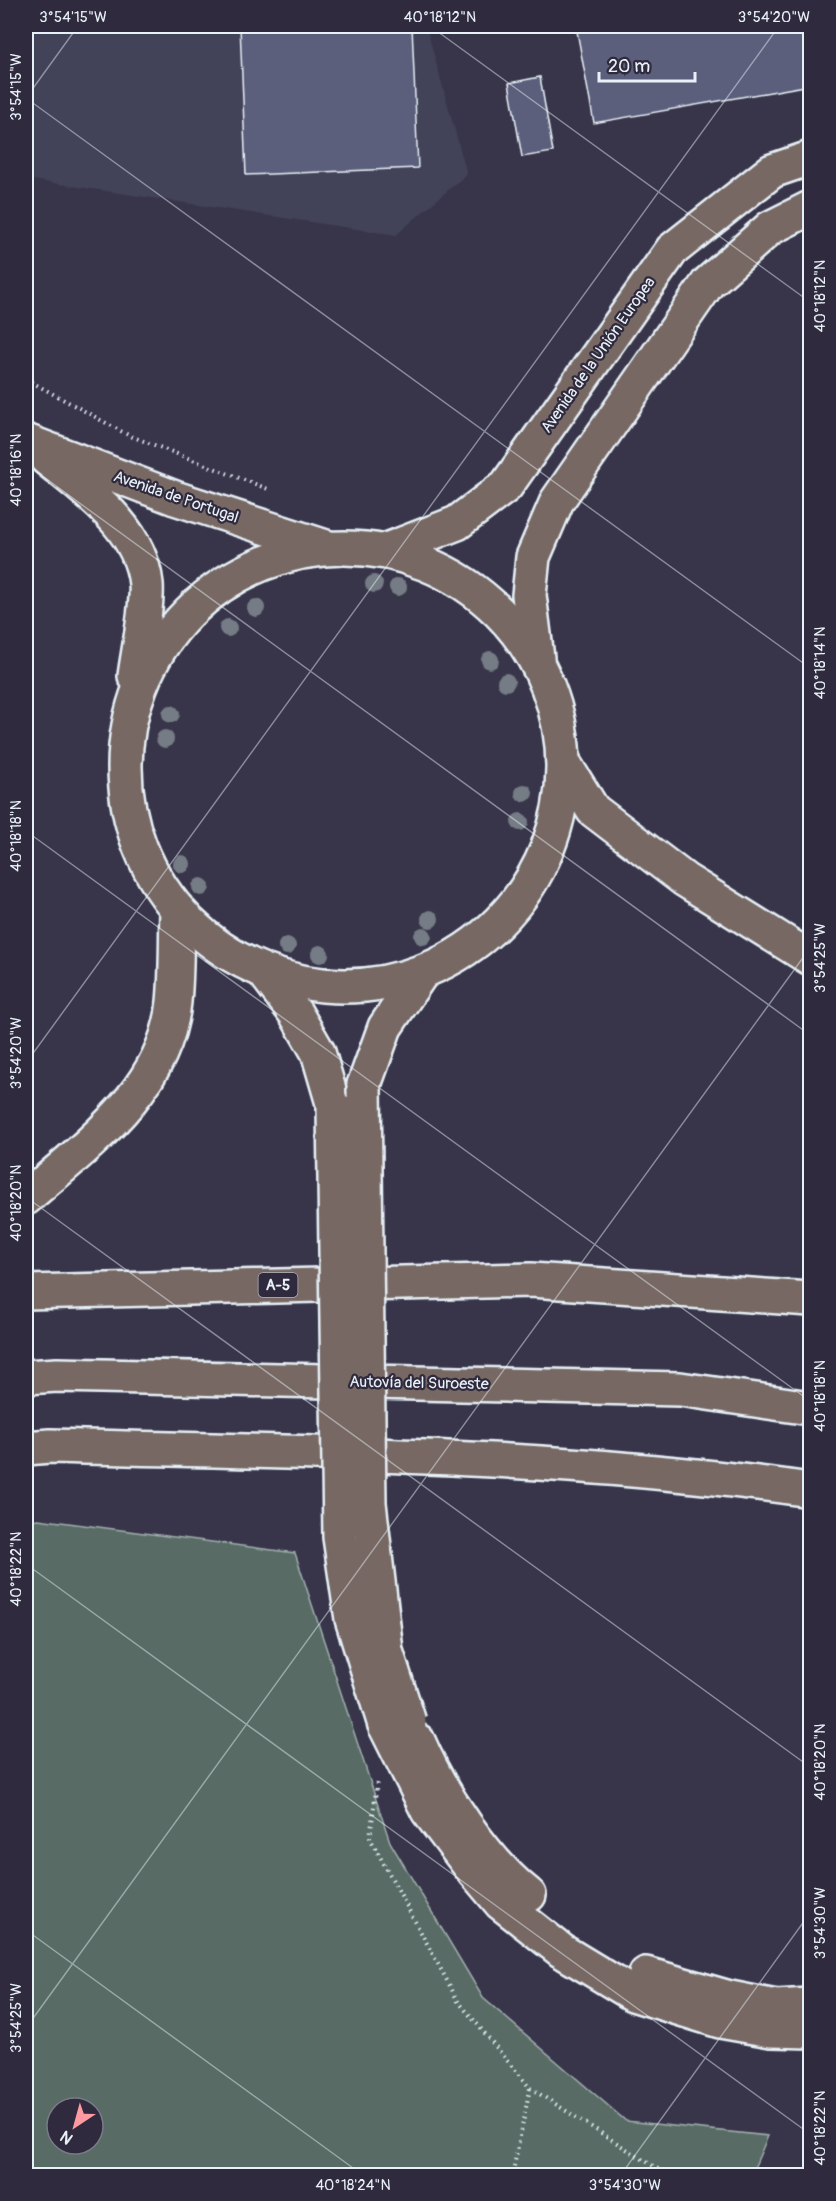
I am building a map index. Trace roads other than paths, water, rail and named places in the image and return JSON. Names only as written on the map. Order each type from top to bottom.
[{"type":"main road","name":"Avenida de la Unión Europea","points":[[387,550],[457,523],[506,486],[672,250],[772,171],[810,158]]},
{"type":"main road","points":[[264,972],[342,987],[421,974],[480,941],[526,892],[556,831],[565,765],[557,711],[537,660],[529,595],[533,557],[557,501],[708,283],[770,228],[810,208]]},
{"type":"main road","name":"Avenida de Portugal","points":[[26,442],[175,498],[326,547]]},
{"type":"main road","name":"Avenida de Portugal","points":[[26,442],[108,509],[133,544],[146,585],[124,761],[129,814],[147,865],[177,910],[217,946],[264,972]]},
{"type":"main road","points":[[131,707],[159,646],[203,596],[261,562],[326,547],[387,550],[447,572],[498,609],[537,660]]},
{"type":"main road","points":[[565,765],[593,810],[685,880],[810,958]]},
{"type":"main road","points":[[26,1198],[96,1137],[145,1084],[165,1045],[174,1004],[177,910]]},
{"type":"main road","points":[[264,972],[296,1014],[318,1052],[334,1107],[340,1537],[352,1619],[397,1723],[428,1811],[501,1903],[562,1951],[633,1994],[720,2020],[771,2030],[810,2031]]},
{"type":"main road","points":[[421,974],[385,1027],[364,1085],[369,1503],[386,1651],[397,1723],[453,1807],[513,1883],[575,1932],[645,1974],[729,1998],[776,2007],[810,2006]]},
{"type":"main road","name":"A-5","points":[[26,1292],[531,1280],[810,1299]]},
{"type":"main road","name":"Autovía del Suroeste","points":[[26,1377],[69,1375],[680,1389],[810,1408]]},
{"type":"main road","points":[[26,1448],[50,1446],[457,1458],[723,1478],[810,1490]]},
{"type":"main road","points":[[723,1478],[810,1508]]}]
